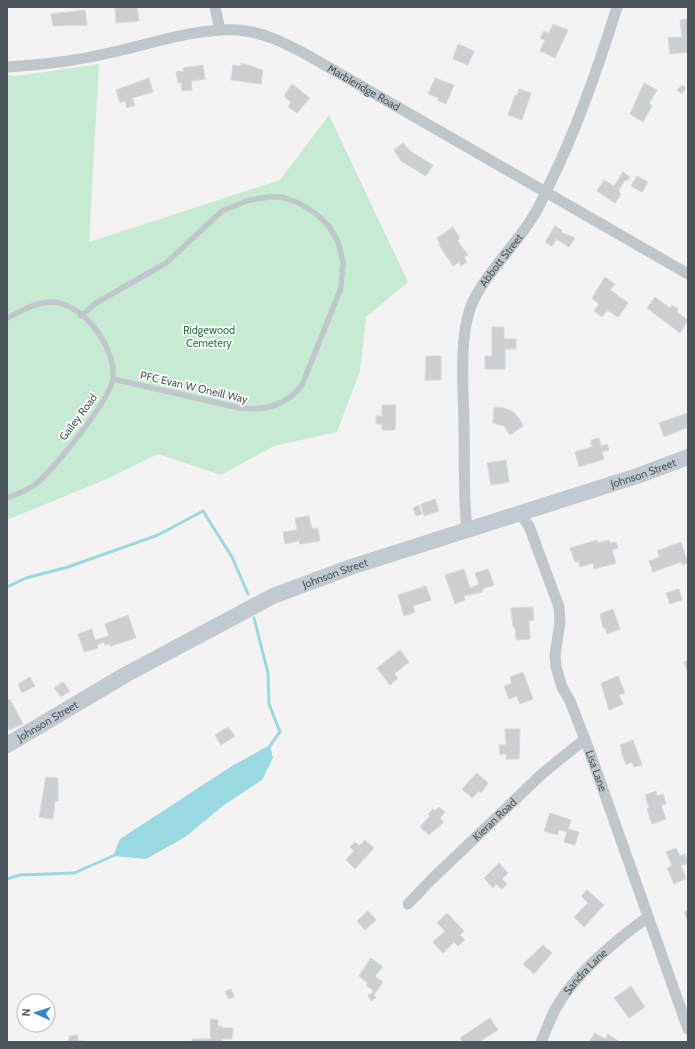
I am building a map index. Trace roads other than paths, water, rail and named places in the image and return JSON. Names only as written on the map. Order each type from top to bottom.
[{"type":"street","points":[[215,7],[220,30]]},
{"type":"street","name":"Abbott Street","points":[[467,529],[464,494],[465,464],[463,394],[466,322],[470,307],[478,292],[534,214],[546,191],[570,140],[617,7]]},
{"type":"street","name":"Marbleridge Road","points":[[7,67],[85,59],[196,33],[220,30],[253,33],[281,41],[546,191],[688,274]]},
{"type":"street","name":"Johnson Street","points":[[7,745],[125,675],[274,596],[351,567],[640,475],[688,456]]},
{"type":"street","name":"Lisa Lane","points":[[520,513],[529,526],[556,596],[560,622],[555,655],[556,667],[562,687],[570,700],[585,739],[688,1029]]},
{"type":"street","name":"Kieran Road","points":[[408,904],[432,879],[543,773],[585,739]]},
{"type":"street","name":"Sandra Lane","points":[[541,1042],[556,1007],[571,987],[610,947],[648,917]]},
{"type":"lane","name":"PFC Evan W Oneill Way","points":[[81,316],[96,303],[166,263],[222,211],[249,200],[282,197],[299,203],[315,213],[329,226],[338,242],[343,262],[340,288],[302,385],[294,396],[278,406],[255,410],[240,408],[113,379]]},
{"type":"lane","name":"Gailey Road","points":[[7,318],[38,303],[52,302],[65,304],[95,328],[106,343],[111,360],[113,379],[106,397],[53,466],[36,484],[7,498]]},
{"type":"water","points":[[270,745],[273,758],[262,780],[224,805],[185,837],[146,859],[113,856],[120,839],[232,766]]},
{"type":"waterway","points":[[7,587],[26,578],[68,567],[158,535],[203,511],[232,557],[248,594]]},
{"type":"waterway","points":[[254,618],[268,673],[269,704],[280,732],[269,747]]},
{"type":"waterway","points":[[7,879],[20,875],[74,873],[115,855]]},
{"type":"park label","name":"Ridgewood Cemetery","points":[[209,336]]}]
